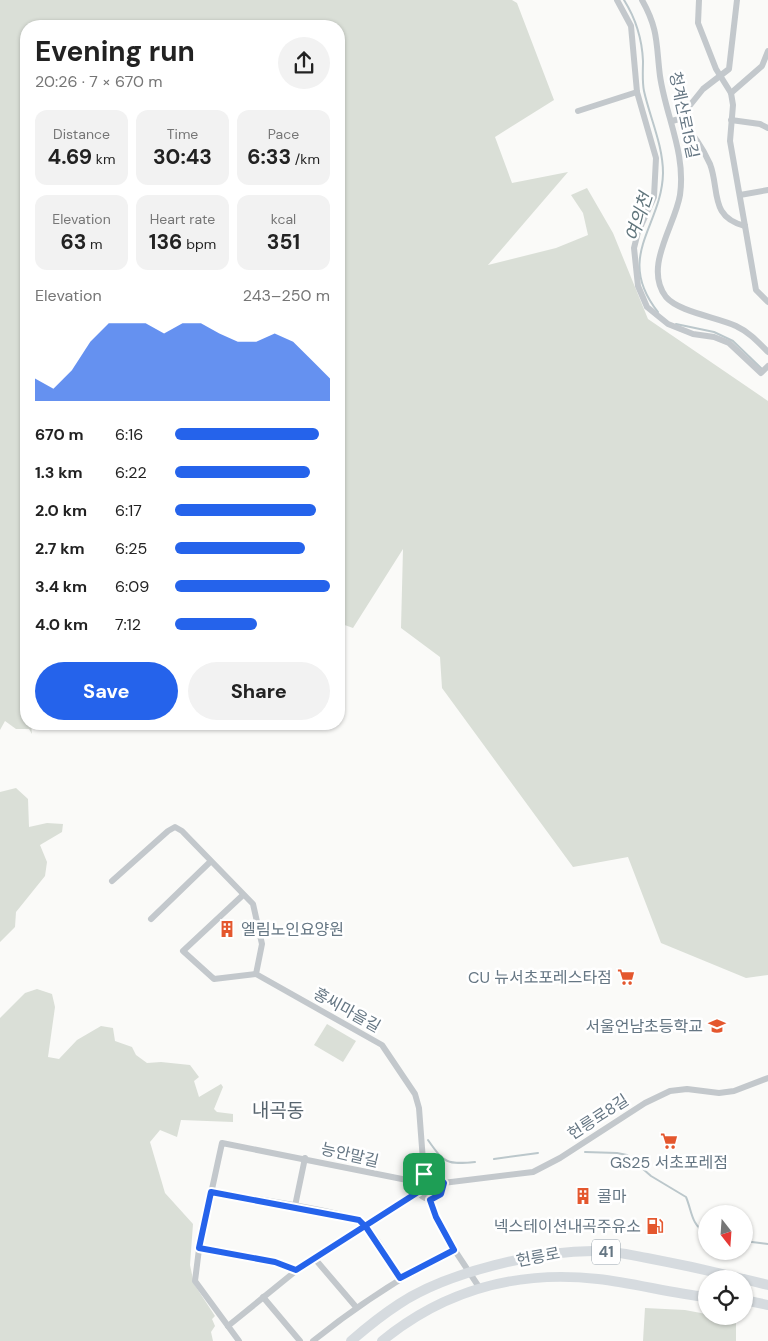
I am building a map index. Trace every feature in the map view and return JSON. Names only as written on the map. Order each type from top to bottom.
[{"type":"main road","name":"헌릉로","points":[[351,1341],[400,1303],[435,1286],[470,1273],[516,1260],[563,1252],[600,1251],[709,1270]]},
{"type":"main road","name":"헌릉로","points":[[382,1341],[399,1327],[450,1298],[479,1287],[536,1278],[586,1278],[698,1295]]},
{"type":"main road","name":"헌릉로","points":[[753,1281],[768,1285]]},
{"type":"main road","points":[[753,1302],[768,1304]]},
{"type":"street","points":[[616,0],[630,26],[637,92],[656,158],[654,197],[638,232],[634,248],[634,270],[642,297],[647,306],[668,324],[693,334],[714,337],[729,343],[761,373],[768,366]]},
{"type":"street","name":"청계산로15길","points":[[642,0],[655,26],[660,76],[676,120],[680,153],[681,181],[673,220],[658,266],[661,288],[667,298],[680,306],[728,322],[745,331],[768,352]]},
{"type":"street","points":[[699,0],[698,23],[720,77],[731,93],[733,105],[730,141],[756,290],[766,298]]},
{"type":"street","points":[[738,0],[729,69],[703,89],[676,120],[691,131],[710,165],[719,208],[732,223],[745,226]]},
{"type":"street","points":[[731,93],[762,66],[768,51]]},
{"type":"street","points":[[578,111],[637,92]]},
{"type":"street","points":[[731,120],[760,124],[768,128]]},
{"type":"street","points":[[740,195],[768,190]]},
{"type":"street","points":[[112,881],[158,839],[175,827],[182,831],[242,895],[253,904],[262,944],[256,974],[214,980],[183,951],[242,895]]},
{"type":"street","points":[[151,919],[210,862]]},
{"type":"street","name":"홍씨마을길","points":[[256,974],[382,1045],[415,1094],[420,1108],[424,1174]]},
{"type":"street","name":"헌릉로8길","points":[[444,1183],[533,1172],[560,1158],[645,1103],[670,1091],[687,1089],[719,1093],[734,1091],[768,1078]]},
{"type":"street","name":"능안말길","points":[[239,1341],[195,1281],[199,1248],[222,1143],[305,1158],[412,1183],[417,1182]]},
{"type":"street","name":"능안말길","points":[[295,1206],[305,1158]]},
{"type":"street","points":[[430,1200],[441,1194],[444,1183],[436,1174],[424,1174],[417,1182],[418,1192],[422,1197],[430,1200],[440,1226],[479,1287]]},
{"type":"street","points":[[211,1192],[295,1206],[359,1220],[366,1227],[400,1278]]},
{"type":"street","points":[[228,1326],[296,1270],[418,1192]]},
{"type":"street","points":[[199,1248],[275,1262],[296,1270]]},
{"type":"street","points":[[313,1341],[356,1307],[400,1278],[454,1250]]},
{"type":"street","points":[[315,1259],[356,1307]]},
{"type":"street","points":[[263,1297],[300,1341]]},
{"type":"shaded area","points":[[0,0],[512,0],[517,3],[554,100],[495,137],[512,183],[568,172],[488,265],[556,248],[588,235],[583,213],[571,195],[587,188],[613,233],[648,319],[768,401],[768,975],[746,978],[661,943],[628,857],[573,867],[442,688],[440,657],[401,628],[403,549],[353,628],[345,625],[345,20],[20,20],[20,729],[16,729],[5,721],[0,730]]},
{"type":"shaded area","points":[[16,788],[28,799],[29,827],[47,823],[63,824],[62,832],[40,845],[47,862],[45,876],[16,912],[15,927],[0,942],[0,792]]},
{"type":"shaded area","points":[[37,989],[52,994],[55,1007],[48,1057],[59,1059],[77,1040],[101,1026],[113,1028],[115,1041],[132,1047],[136,1055],[147,1063],[161,1062],[190,1065],[199,1077],[194,1081],[199,1097],[221,1084],[223,1087],[214,1109],[217,1112],[233,1114],[233,1122],[181,1120],[177,1137],[160,1130],[150,1142],[165,1193],[193,1224],[190,1265],[194,1284],[215,1316],[212,1319],[215,1326],[211,1332],[213,1341],[0,1341],[0,1018],[25,993]]},
{"type":"shaded area","points":[[327,1024],[356,1041],[343,1062],[314,1045]]},
{"type":"shaded area","points":[[645,1308],[698,1312],[698,1325],[736,1325],[736,1341],[643,1341]]},
{"type":"waterway","name":"여의천","points":[[624,0],[632,14],[640,37],[644,91],[661,152],[663,173],[661,192],[640,258],[640,274],[646,292],[658,312]]},
{"type":"waterway","name":"여의천","points":[[676,324],[714,332],[733,341],[762,369]]},
{"type":"waterway","points":[[428,1140],[438,1154],[447,1161],[458,1163],[475,1162]]},
{"type":"waterway","points":[[585,1152],[627,1155],[651,1176],[686,1197],[698,1227]]},
{"type":"waterway","points":[[494,1159],[538,1153]]},
{"type":"waterway","points":[[753,1242],[768,1244]]},
{"type":"place","name":"엘림노인요양원","points":[[227,929]]},
{"type":"place","name":"CU 뉴서초포레스타점","points":[[626,977]]},
{"type":"place","name":"서울언남초등학교","points":[[717,1026]]},
{"type":"place","name":"GS25 서초포레점","points":[[669,1141]]},
{"type":"place","name":"콜마","points":[[583,1196]]},
{"type":"place","name":"넥스테이션내곡주유소","points":[[655,1226]]},
{"type":"district","name":"내곡동","points":[[278,1110]]},
{"type":"route","points":[[424,1174],[417,1182],[418,1192],[366,1227],[296,1270],[275,1262],[199,1248],[211,1192],[317,1210],[359,1220],[366,1227],[400,1278],[454,1250],[444,1234],[430,1200],[441,1194],[444,1183],[436,1174],[424,1174]]}]
